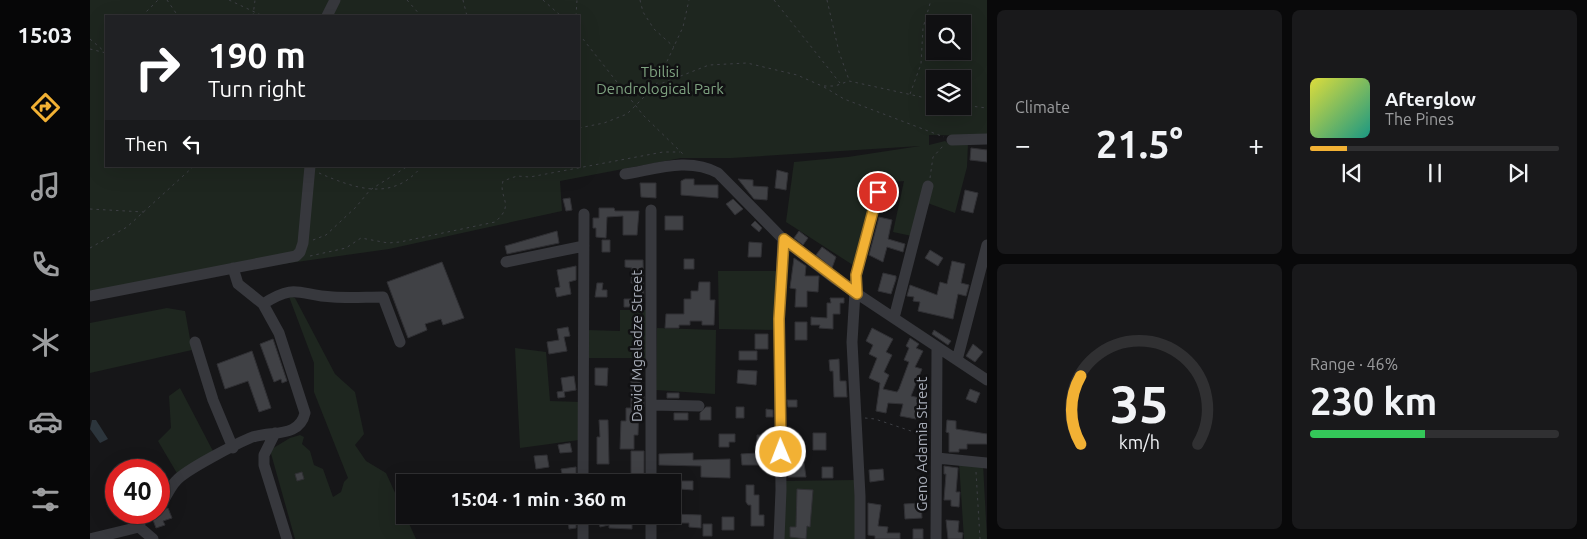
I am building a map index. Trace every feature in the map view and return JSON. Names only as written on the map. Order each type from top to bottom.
[{"type":"street","points":[[327,15],[334,0]]},
{"type":"street","points":[[952,140],[987,139]]},
{"type":"street","points":[[625,174],[679,165],[706,167],[718,173],[784,239],[857,294],[987,380]]},
{"type":"street","points":[[90,296],[293,257],[300,252],[303,243],[309,168]]},
{"type":"street","points":[[894,318],[928,186]]},
{"type":"street","points":[[860,539],[860,496],[852,342],[857,294],[856,275],[878,192]]},
{"type":"street","name":"David Mgeladze Street","points":[[651,474],[652,210]]},
{"type":"street","points":[[583,474],[584,214]]},
{"type":"street","points":[[779,539],[781,490],[779,319],[784,239]]},
{"type":"street","points":[[957,360],[987,245]]},
{"type":"street","points":[[506,262],[584,246]]},
{"type":"street","points":[[170,489],[176,480],[250,438],[290,432],[298,427],[305,413],[279,334],[263,304],[238,284],[233,268]]},
{"type":"street","points":[[263,304],[276,295],[295,290],[330,298],[383,297],[400,342]]},
{"type":"street","points":[[196,342],[213,400],[233,448]]},
{"type":"street","name":"Geno Adamia Street","points":[[936,539],[937,348]]},
{"type":"street","points":[[651,405],[699,406]]},
{"type":"street","points":[[275,433],[264,455],[264,465],[287,539]]},
{"type":"street","points":[[937,458],[981,462]]},
{"type":"street","points":[[583,524],[583,539]]},
{"type":"street","points":[[651,524],[651,539]]},
{"type":"street","points":[[90,538],[139,527]]},
{"type":"street","points":[[139,527],[154,539]]},
{"type":"path","points":[[143,15],[158,0]]},
{"type":"path","points":[[166,0],[177,15]]},
{"type":"path","points":[[229,0],[260,15]]},
{"type":"path","points":[[255,0],[255,13]]},
{"type":"path","points":[[407,0],[420,15]]},
{"type":"path","points":[[463,0],[467,15]]},
{"type":"path","points":[[543,0],[560,15]]},
{"type":"path","points":[[576,15],[577,0]]},
{"type":"path","points":[[640,0],[643,12],[654,29],[674,48]]},
{"type":"path","points":[[580,128],[604,124],[627,114],[655,86],[683,27],[689,0]]},
{"type":"path","points":[[774,0],[840,83]]},
{"type":"path","points":[[828,0],[839,52],[849,81]]},
{"type":"path","points":[[910,94],[921,64],[924,44],[923,28],[930,0]]},
{"type":"path","points":[[580,35],[636,106],[687,158]]},
{"type":"path","points":[[90,39],[105,51]]},
{"type":"path","points":[[90,49],[105,52]]},
{"type":"path","points":[[655,86],[709,65],[747,63],[797,74],[844,99],[952,140]]},
{"type":"path","points":[[822,86],[849,81],[926,98]]},
{"type":"path","points":[[971,106],[987,108]]},
{"type":"path","points":[[928,186],[933,157],[939,149],[952,140]]},
{"type":"path","points":[[293,257],[318,255],[346,248],[361,238],[388,243],[400,242],[495,222],[502,216],[506,201],[502,189],[503,181],[512,177],[530,177],[670,151],[680,152]]},
{"type":"path","points":[[90,248],[127,227],[193,167]]},
{"type":"path","points":[[303,243],[326,235],[356,207],[370,190],[406,167]]},
{"type":"path","points":[[309,168],[370,190],[386,189],[402,184],[421,167]]},
{"type":"path","points":[[90,209],[145,212]]},
{"type":"path","points":[[855,418],[875,419],[936,439]]},
{"type":"path","points":[[980,539],[981,462]]},
{"type":"green space","name":"Tbilisi Dendrological Park","points":[[90,0],[987,0],[987,136],[929,135],[929,145],[945,141],[950,144],[968,143],[967,167],[955,213],[922,201],[912,236],[893,232],[904,181],[882,183],[856,267],[786,222],[794,162],[848,157],[920,146],[731,158],[681,158],[560,181],[562,211],[389,249],[90,291]]},
{"type":"green space","points":[[718,271],[779,271],[776,330],[719,329]]},
{"type":"green space","points":[[288,294],[295,298],[335,374],[355,392],[364,434],[355,445],[366,461],[386,473],[396,495],[396,524],[409,524],[416,539],[295,539],[270,450],[290,438],[300,435],[304,437],[302,444],[310,451],[314,465],[323,469],[333,497],[341,492],[344,482],[348,478],[314,392],[314,363]]},
{"type":"green space","points":[[167,308],[185,311],[192,350],[90,373],[90,323]]},
{"type":"green space","points":[[620,310],[649,310],[647,358],[588,358],[587,330],[620,331]]},
{"type":"green space","points":[[657,328],[716,330],[715,394],[656,390]]},
{"type":"green space","points":[[515,348],[546,352],[550,401],[581,402],[579,440],[520,448]]},
{"type":"green space","points":[[180,388],[215,455],[178,475],[158,441],[171,428],[169,396]]},
{"type":"green space","points":[[959,462],[983,464],[987,539],[964,539]]},
{"type":"green space","points":[[856,480],[857,539],[782,539],[784,481]]},
{"type":"shaded area","points":[[92,420],[96,420],[108,439],[100,443],[90,429]]},
{"type":"building","points":[[971,148],[987,150],[987,162],[970,160]]},
{"type":"building","points":[[777,170],[788,173],[786,190],[775,188]]},
{"type":"building","points":[[694,179],[694,185],[718,185],[718,198],[681,195],[681,181]]},
{"type":"building","points":[[738,179],[753,180],[753,186],[768,187],[767,200],[754,199]]},
{"type":"building","points":[[640,183],[656,183],[656,198],[641,197]]},
{"type":"building","points":[[887,186],[899,189],[896,200],[892,198],[891,202],[884,200]]},
{"type":"building","points":[[965,190],[978,193],[973,213],[961,210]]},
{"type":"building","points":[[570,198],[572,210],[566,211],[563,199]]},
{"type":"building","points":[[733,199],[743,209],[735,215],[726,204]]},
{"type":"building","points":[[599,208],[614,208],[615,211],[639,211],[637,235],[623,235],[623,216],[607,217],[606,238],[596,237],[596,228],[593,228],[593,218],[599,218]]},
{"type":"building","points":[[665,216],[683,216],[683,230],[665,230]]},
{"type":"building","points":[[879,217],[892,220],[888,239],[905,244],[903,252],[887,247],[883,262],[869,255]]},
{"type":"building","points":[[755,221],[762,228],[759,232],[751,225]]},
{"type":"building","points":[[557,231],[559,243],[507,254],[505,246]]},
{"type":"building","points":[[799,231],[808,238],[803,245],[794,238]]},
{"type":"building","points":[[602,240],[610,240],[610,252],[602,252]]},
{"type":"building","points":[[749,242],[762,243],[761,257],[748,257]]},
{"type":"building","points":[[822,247],[836,257],[832,268],[816,255]]},
{"type":"building","points":[[930,250],[943,258],[938,266],[925,258]]},
{"type":"building","points":[[794,258],[806,266],[805,276],[819,276],[818,292],[807,291],[807,307],[795,307],[796,289],[790,288]]},
{"type":"building","points":[[684,259],[694,259],[694,269],[684,269]]},
{"type":"building","points":[[625,260],[643,260],[644,298],[638,298],[638,283],[631,283],[632,268],[625,267]]},
{"type":"building","points":[[952,261],[965,264],[961,283],[969,285],[966,296],[958,294],[953,319],[918,311],[920,302],[913,301],[914,297],[907,296],[910,285],[937,295],[940,282],[947,284]]},
{"type":"building","points":[[442,262],[464,318],[443,325],[441,319],[425,324],[427,330],[408,338],[387,282]]},
{"type":"building","points":[[576,266],[576,280],[569,282],[571,294],[557,297],[555,288],[560,287],[557,270]]},
{"type":"building","points":[[883,273],[896,276],[891,294],[878,291]]},
{"type":"building","points":[[699,282],[710,282],[710,300],[715,300],[714,325],[702,325],[702,321],[690,321],[690,325],[679,325],[679,328],[665,328],[666,314],[684,314],[684,299],[691,299],[691,291],[698,291]]},
{"type":"building","points":[[597,283],[603,283],[602,290],[607,290],[607,297],[595,297]]},
{"type":"building","points":[[830,298],[844,298],[844,303],[840,303],[840,314],[833,314],[833,329],[819,328],[820,325],[811,325],[811,317],[827,318],[827,303],[831,303]]},
{"type":"building","points":[[624,299],[635,299],[635,307],[624,307]]},
{"type":"building","points":[[795,322],[807,322],[807,340],[795,340]]},
{"type":"building","points":[[568,327],[570,336],[564,337],[567,351],[549,354],[547,342],[559,340],[557,329]]},
{"type":"building","points":[[872,328],[893,339],[886,352],[892,355],[884,372],[889,375],[883,389],[897,392],[899,389],[909,362],[904,360],[909,348],[906,346],[910,338],[919,344],[916,348],[923,351],[915,367],[922,369],[911,396],[924,399],[921,410],[918,409],[916,419],[900,416],[903,404],[888,403],[886,413],[876,411],[880,383],[869,378],[877,358],[869,354],[873,345],[866,341]]},
{"type":"building","points":[[934,330],[951,341],[948,345],[932,334]]},
{"type":"building","points":[[755,334],[768,334],[768,349],[755,349]]},
{"type":"building","points":[[273,339],[287,381],[282,383],[281,379],[274,382],[260,344]]},
{"type":"building","points":[[973,344],[983,352],[975,362],[966,356]]},
{"type":"building","points":[[252,351],[271,408],[259,412],[248,381],[225,389],[217,364]]},
{"type":"building","points":[[739,351],[757,351],[757,360],[739,360]]},
{"type":"building","points":[[839,359],[840,381],[846,381],[847,397],[834,397],[833,371],[830,371],[829,360]]},
{"type":"building","points":[[595,368],[608,368],[607,386],[595,385]]},
{"type":"building","points":[[631,370],[641,370],[640,392],[641,396],[644,396],[644,407],[639,407],[638,435],[634,435],[634,449],[620,449],[621,421],[626,421],[626,408],[631,408]]},
{"type":"building","points":[[738,370],[757,371],[756,385],[737,383]]},
{"type":"building","points":[[574,376],[576,390],[564,392],[565,397],[558,398],[557,392],[563,391],[561,378]]},
{"type":"building","points":[[970,389],[980,393],[976,403],[966,399]]},
{"type":"building","points":[[667,393],[679,393],[679,398],[667,398]]},
{"type":"building","points":[[787,400],[797,400],[797,407],[788,407]]},
{"type":"building","points":[[706,407],[711,407],[711,420],[700,420],[700,413]]},
{"type":"building","points":[[736,407],[744,407],[744,418],[736,418]]},
{"type":"building","points":[[766,409],[773,410],[773,417],[766,417]]},
{"type":"building","points":[[674,413],[688,413],[688,420],[674,420]]},
{"type":"building","points":[[599,420],[608,420],[609,464],[597,464],[597,437],[600,437]]},
{"type":"building","points":[[947,420],[956,421],[956,429],[987,434],[987,444],[967,444],[967,449],[959,449],[959,452],[949,452],[949,433],[946,432]]},
{"type":"building","points":[[813,433],[826,433],[826,450],[813,450]]},
{"type":"building","points":[[719,434],[735,434],[735,442],[729,442],[729,447],[719,447]]},
{"type":"building","points":[[757,435],[772,435],[772,447],[767,447],[767,465],[742,465],[741,454],[757,453]]},
{"type":"building","points":[[570,443],[572,452],[560,453],[558,445]]},
{"type":"building","points":[[631,451],[644,451],[644,474],[631,474]]},
{"type":"building","points":[[693,453],[693,460],[730,459],[730,478],[701,477],[701,466],[659,465],[659,454]]},
{"type":"building","points":[[547,455],[549,467],[536,469],[534,456]]},
{"type":"building","points":[[792,463],[804,463],[806,477],[788,477],[788,468],[792,468]]},
{"type":"building","points":[[944,466],[958,468],[956,492],[960,492],[959,507],[951,506],[951,500],[944,500],[946,474],[944,474]]},
{"type":"building","points":[[576,467],[576,474],[562,474],[561,469]]},
{"type":"building","points":[[822,467],[833,467],[833,478],[822,478]]},
{"type":"building","points":[[883,469],[884,480],[870,482],[869,470]]},
{"type":"building","points":[[302,472],[304,479],[297,481],[295,474]]},
{"type":"building","points":[[681,481],[693,481],[693,490],[681,489]]},
{"type":"building","points":[[746,485],[754,485],[754,495],[759,495],[759,515],[764,515],[764,526],[751,526],[751,505],[748,505],[746,502]]},
{"type":"building","points":[[797,489],[813,490],[810,527],[807,526],[806,539],[790,537],[790,527],[796,527]]},
{"type":"building","points":[[868,503],[881,505],[878,526],[888,527],[887,533],[900,533],[900,539],[875,539],[875,536],[868,535]]},
{"type":"building","points":[[921,503],[922,518],[905,519],[904,504]]},
{"type":"building","points":[[681,514],[701,515],[701,528],[689,527],[689,523],[681,523]]},
{"type":"building","points":[[722,517],[734,517],[734,530],[722,530]]},
{"type":"building","points":[[946,520],[959,521],[958,532],[963,533],[962,539],[948,539]]},
{"type":"building","points":[[154,524],[165,525],[156,528]]},
{"type":"building","points":[[568,524],[576,524],[576,528],[569,529]]},
{"type":"building","points":[[599,524],[632,524],[632,529],[609,528],[609,525],[600,527]]},
{"type":"building","points":[[703,524],[712,524],[712,536],[703,536]]},
{"type":"building","points":[[913,529],[923,529],[923,539],[913,539]]},
{"type":"route","points":[[781,452],[779,319],[781,257],[784,239],[857,294],[856,275],[862,246],[878,192]]}]
